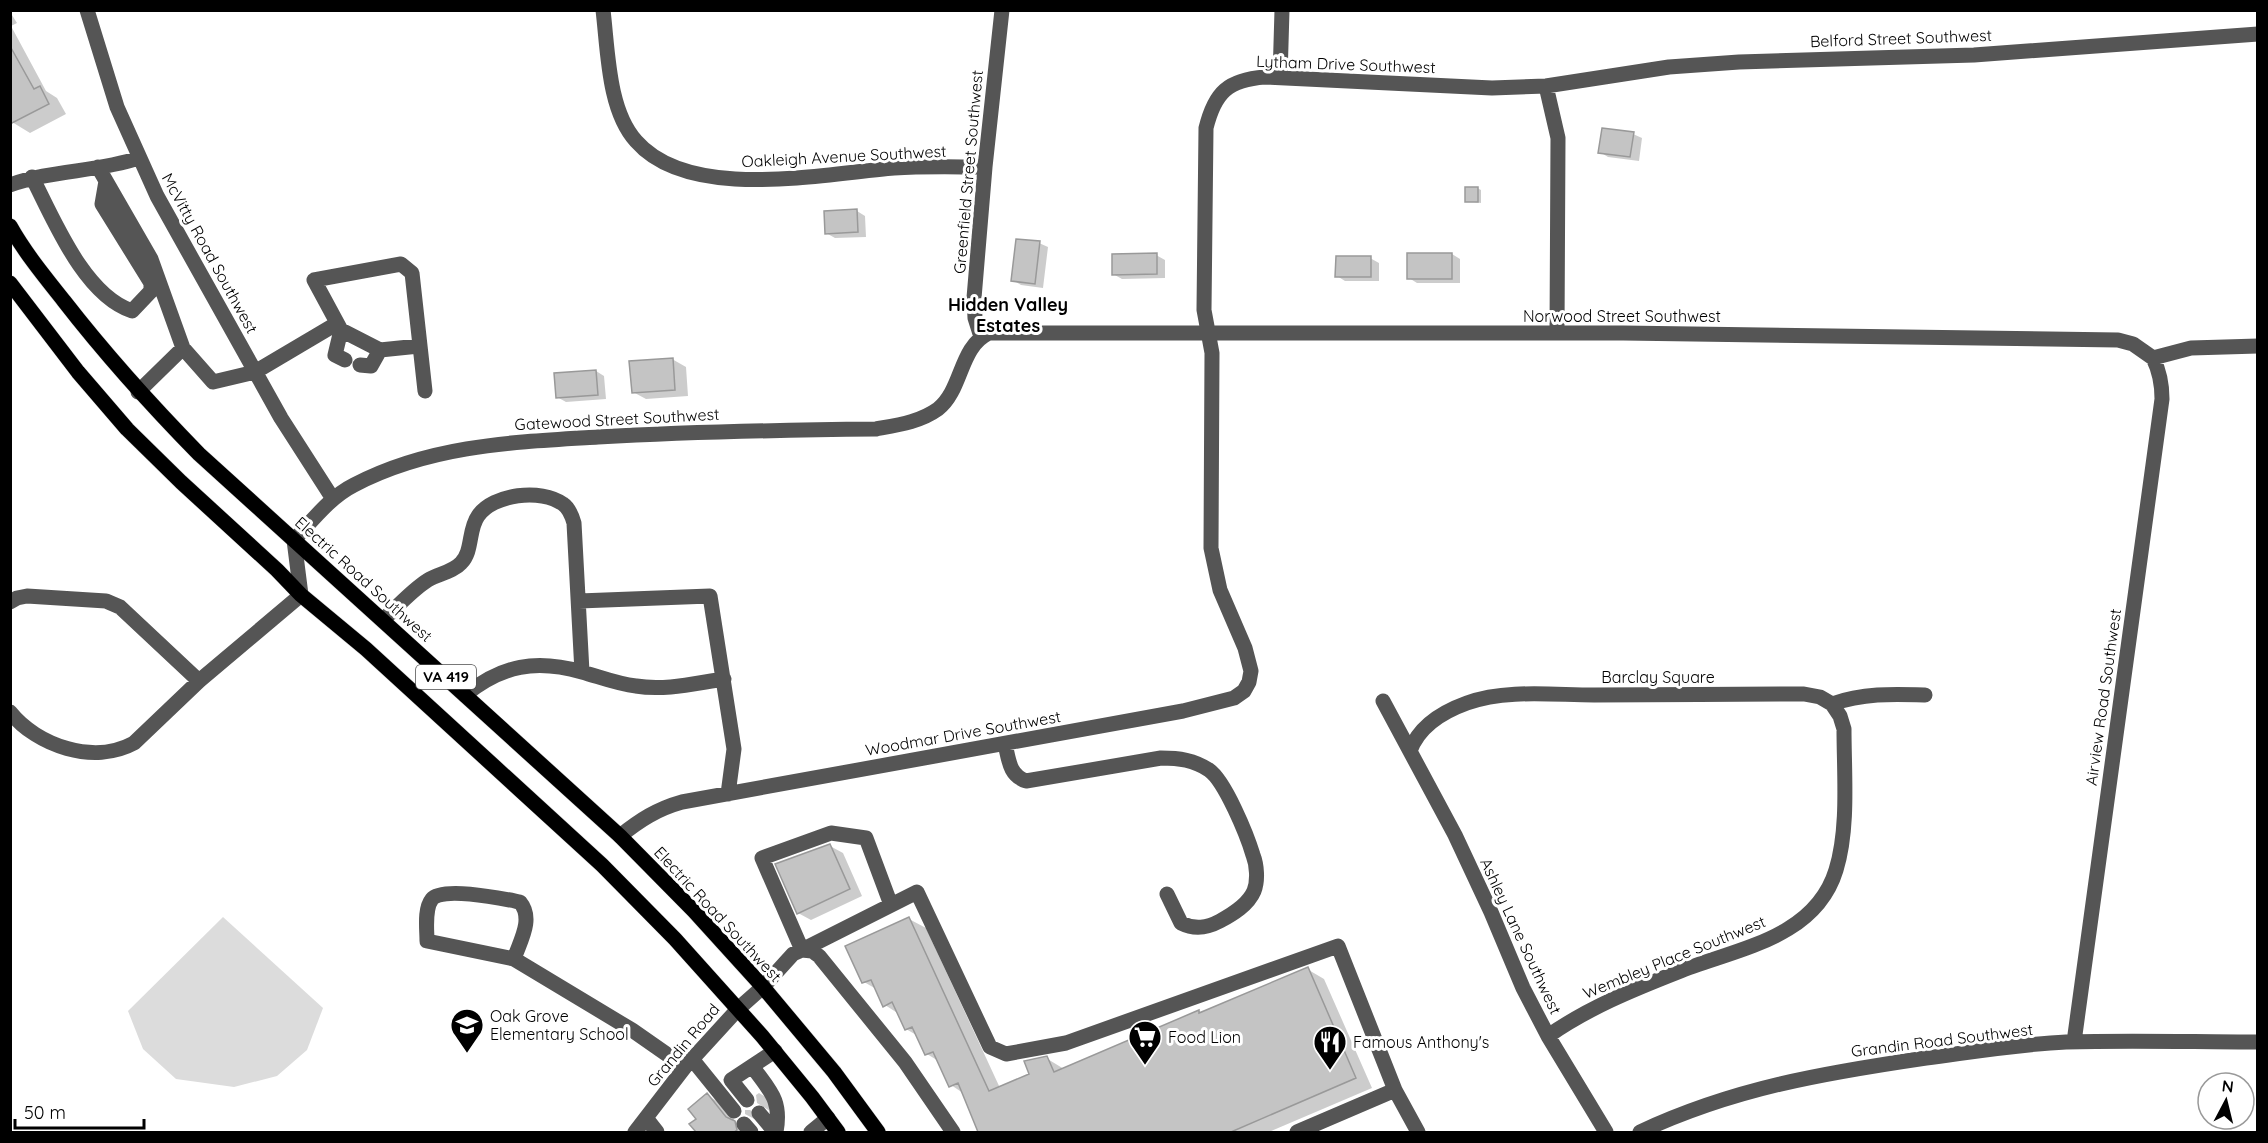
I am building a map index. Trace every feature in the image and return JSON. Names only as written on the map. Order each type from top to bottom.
[{"type":"main road","name":"Electric Road Southwest","points":[[10,226],[99,347],[138,392],[199,454],[620,836],[694,911],[763,987],[834,1072],[878,1132]]},
{"type":"main road","name":"VA 419","points":[[10,283],[78,372],[128,429],[181,482],[301,595],[366,649],[602,865],[675,939],[775,1051],[838,1132]]},
{"type":"street","name":"McVitty Road Southwest","points":[[87,10],[117,107],[157,196],[255,372],[301,451],[333,499]]},
{"type":"street","name":"Oakleigh Avenue Southwest","points":[[603,10],[614,92],[619,110],[636,141],[651,155],[669,166],[699,175],[750,181],[898,168],[985,167]]},
{"type":"street","name":"Greenfield Street Southwest","points":[[981,337],[975,318],[974,298],[1002,10]]},
{"type":"street","points":[[1280,78],[1282,10]]},
{"type":"street","name":"Belford Street Southwest","points":[[1546,86],[1669,67],[1739,62],[1974,55],[2258,34]]},
{"type":"street","name":"Lytham Drive Southwest","points":[[1233,621],[1220,590],[1211,548],[1212,353],[1204,310],[1206,128],[1210,111],[1224,89],[1237,82],[1265,77],[1492,88],[1546,86]]},
{"type":"street","points":[[1546,86],[1558,138],[1557,333]]},
{"type":"street","points":[[10,185],[32,177],[116,166],[139,158]]},
{"type":"street","points":[[98,167],[151,259],[183,348],[213,382],[255,372],[339,327]]},
{"type":"street","points":[[32,177],[65,242],[90,279],[118,306],[132,311],[151,291],[151,283],[102,204],[106,181]]},
{"type":"street","points":[[419,346],[380,350],[339,327],[314,280],[400,264],[412,273],[425,391]]},
{"type":"street","points":[[339,327],[335,355],[371,366],[380,350]]},
{"type":"street","name":"Norwood Street Southwest","points":[[981,337],[995,333],[1557,333],[2118,340],[2133,344],[2153,358]]},
{"type":"street","name":"Gatewood Street Southwest","points":[[294,540],[333,499],[352,485],[389,468],[434,454],[503,443],[683,432],[876,429],[903,425],[925,417],[946,401],[972,345],[981,337]]},
{"type":"street","points":[[2153,358],[2191,348],[2258,346]]},
{"type":"street","points":[[138,392],[183,348]]},
{"type":"street","name":"Airview Road Southwest","points":[[2074,1042],[2162,399],[2159,370],[2153,358]]},
{"type":"street","points":[[383,620],[427,581],[463,562],[468,551],[470,532],[483,509],[507,497],[539,496],[554,499],[570,512],[574,523],[582,672]]},
{"type":"street","points":[[10,712],[27,729],[58,746],[88,752],[106,752],[124,749],[134,743],[199,681],[301,595],[294,540]]},
{"type":"street","points":[[10,602],[27,596],[106,601],[120,607],[199,681]]},
{"type":"street","points":[[579,601],[710,596],[734,748],[728,794]]},
{"type":"street","name":"Woodmar Drive Southwest","points":[[620,836],[660,808],[682,802],[1183,711],[1234,698],[1244,691],[1251,671],[1245,648],[1233,621]]},
{"type":"street","points":[[465,695],[497,674],[516,667],[535,664],[558,666],[639,687],[661,687],[724,679]]},
{"type":"street","name":"Barclay Square","points":[[1410,752],[1422,728],[1441,715],[1467,703],[1508,696],[1804,694],[1820,697],[1832,704]]},
{"type":"street","points":[[1832,704],[1852,697],[1873,694],[1925,695]]},
{"type":"street","name":"Ashley Lane Southwest","points":[[1383,702],[1455,835],[1523,988],[1548,1036],[1606,1132]]},
{"type":"street","name":"Wembley Place Southwest","points":[[1548,1036],[1597,1005],[1681,970],[1776,937],[1795,925],[1812,910],[1826,891],[1835,873],[1840,852],[1844,729],[1840,716],[1832,704]]},
{"type":"street","points":[[1005,744],[1012,772],[1026,782],[1161,758],[1180,758],[1192,761],[1216,777],[1226,793],[1254,856],[1256,873],[1254,890],[1245,904],[1231,915],[1208,927],[1197,928],[1181,922],[1167,894]]},
{"type":"street","points":[[891,905],[866,838],[831,832],[762,858],[802,950],[812,951],[819,956],[905,1062],[953,1132]]},
{"type":"street","name":"Grandin Road","points":[[635,1132],[689,1063],[738,1009],[763,987],[793,954],[917,892],[990,1047],[1006,1054],[1066,1044],[1338,946],[1395,1090]]},
{"type":"street","points":[[513,959],[527,919],[526,909],[520,902],[496,897],[442,893],[432,898],[428,909],[427,941],[513,959],[689,1063],[717,1090],[734,1111]]},
{"type":"street","name":"Grandin Road Southwest","points":[[1640,1132],[1708,1103],[1796,1079],[1978,1051],[2074,1042],[2258,1042]]},
{"type":"street","points":[[717,1090],[775,1051]]},
{"type":"street","points":[[752,1066],[774,1097],[779,1115],[776,1132]]},
{"type":"street","points":[[731,1080],[747,1100]]},
{"type":"street","points":[[1297,1132],[1395,1090],[1418,1132]]},
{"type":"street","points":[[759,1113],[776,1132]]},
{"type":"street","points":[[646,1118],[657,1132]]},
{"type":"street","points":[[811,1132],[828,1118]]},
{"type":"shaded area","points":[[223,917],[323,1008],[307,1050],[277,1076],[234,1087],[176,1079],[143,1049],[128,1011]]},
{"type":"building","points":[[10,46],[34,89],[40,86],[49,104],[10,124]]},
{"type":"building","points":[[1602,128],[1634,132],[1630,157],[1598,153]]},
{"type":"building","points":[[1465,187],[1478,187],[1478,202],[1465,202]]},
{"type":"building","points":[[857,209],[858,232],[825,234],[824,211]]},
{"type":"building","points":[[1016,239],[1040,241],[1035,284],[1011,281]]},
{"type":"building","points":[[1157,253],[1157,274],[1112,275],[1112,254]]},
{"type":"building","points":[[1407,253],[1452,253],[1452,279],[1407,279]]},
{"type":"building","points":[[1336,256],[1371,256],[1371,277],[1335,277]]},
{"type":"building","points":[[673,358],[675,390],[632,393],[629,361]]},
{"type":"building","points":[[596,370],[598,395],[556,398],[554,373]]},
{"type":"building","points":[[830,844],[850,889],[797,914],[775,864]]},
{"type":"building","points":[[909,917],[989,1091],[1029,1074],[1024,1061],[1047,1056],[1054,1072],[1199,1010],[1199,1013],[1308,967],[1356,1078],[1231,1132],[978,1132],[958,1083],[949,1087],[933,1052],[925,1055],[912,1027],[905,1030],[892,1002],[883,1007],[871,980],[862,983],[845,946]]},
{"type":"building","points":[[707,1093],[726,1117],[735,1121],[737,1130],[734,1132],[696,1132],[689,1124],[696,1119],[688,1109]]},
{"type":"place","name":"Oak Grove Elementary School","points":[[467,1054]]},
{"type":"place","name":"Food Lion","points":[[1145,1066]]},
{"type":"place","name":"Famous Anthony's","points":[[1330,1071]]},
{"type":"district","name":"Hidden Valley Estates","points":[[1008,315]]}]
